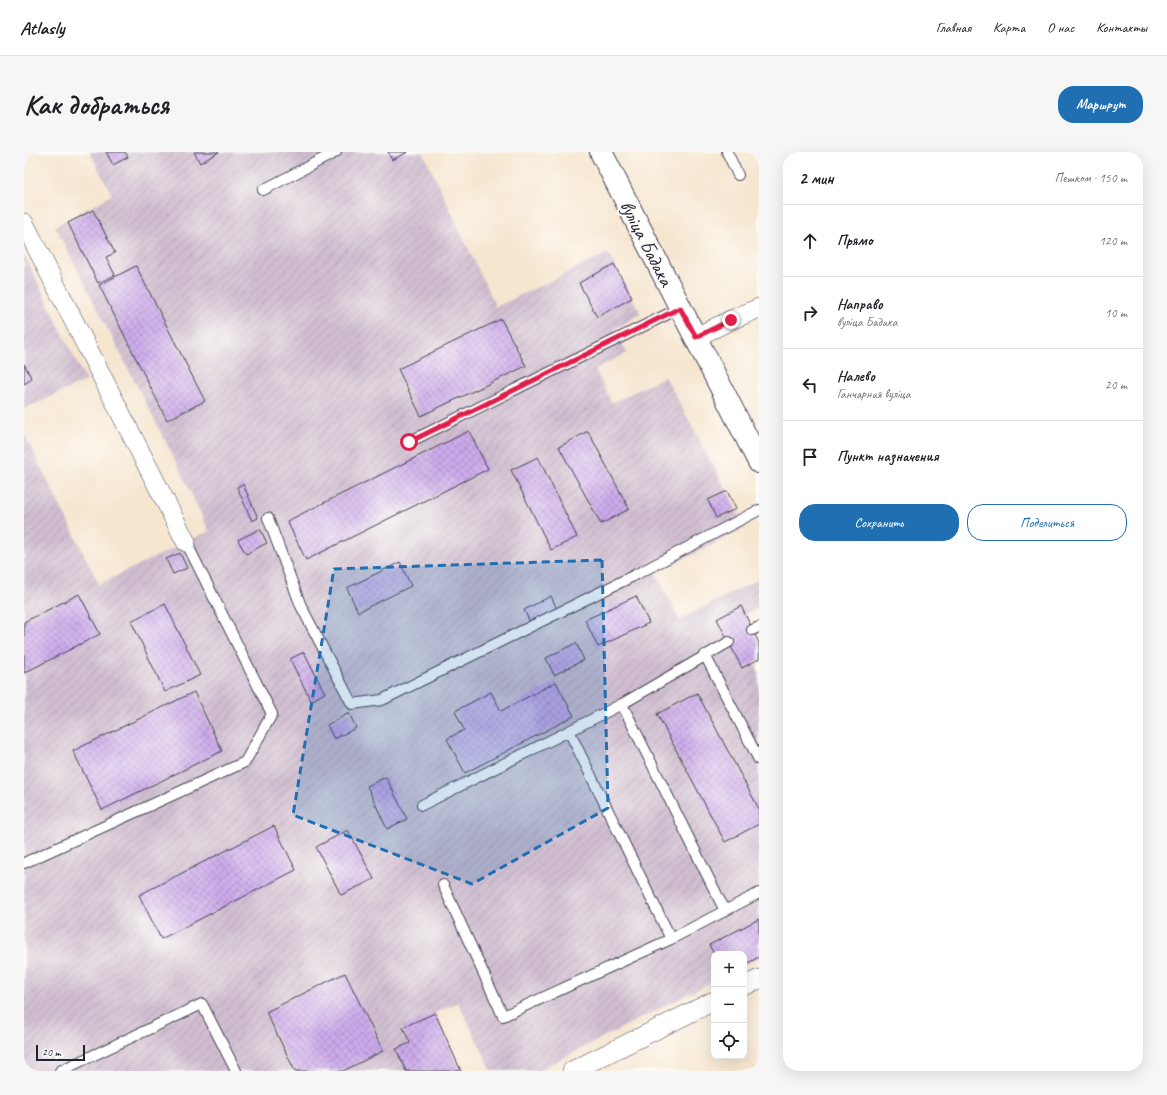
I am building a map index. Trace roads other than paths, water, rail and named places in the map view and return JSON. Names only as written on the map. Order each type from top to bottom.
[{"type":"main road","name":"вуліца Бадака","points":[[601,152],[759,462]]},
{"type":"street","points":[[24,223],[186,542]]},
{"type":"street","points":[[696,337],[759,308]]},
{"type":"street","points":[[747,985],[759,979]]},
{"type":"street","points":[[572,1071],[711,1002]]},
{"type":"lane","points":[[263,190],[336,152]]},
{"type":"lane","points":[[727,152],[738,175]]},
{"type":"lane","points":[[409,442],[680,308]]},
{"type":"lane","points":[[268,518],[301,606],[352,704],[382,700],[636,574],[759,510]]},
{"type":"lane","points":[[24,862],[245,762],[272,714],[186,542]]},
{"type":"lane","points":[[422,805],[622,704],[729,642]]},
{"type":"lane","points":[[705,655],[759,760]]},
{"type":"lane","points":[[622,704],[725,911]]},
{"type":"lane","points":[[569,731],[671,939]]},
{"type":"lane","points":[[443,885],[503,1016],[671,939],[759,893]]},
{"type":"lane","points":[[60,1071],[202,1004],[236,1071]]}]
